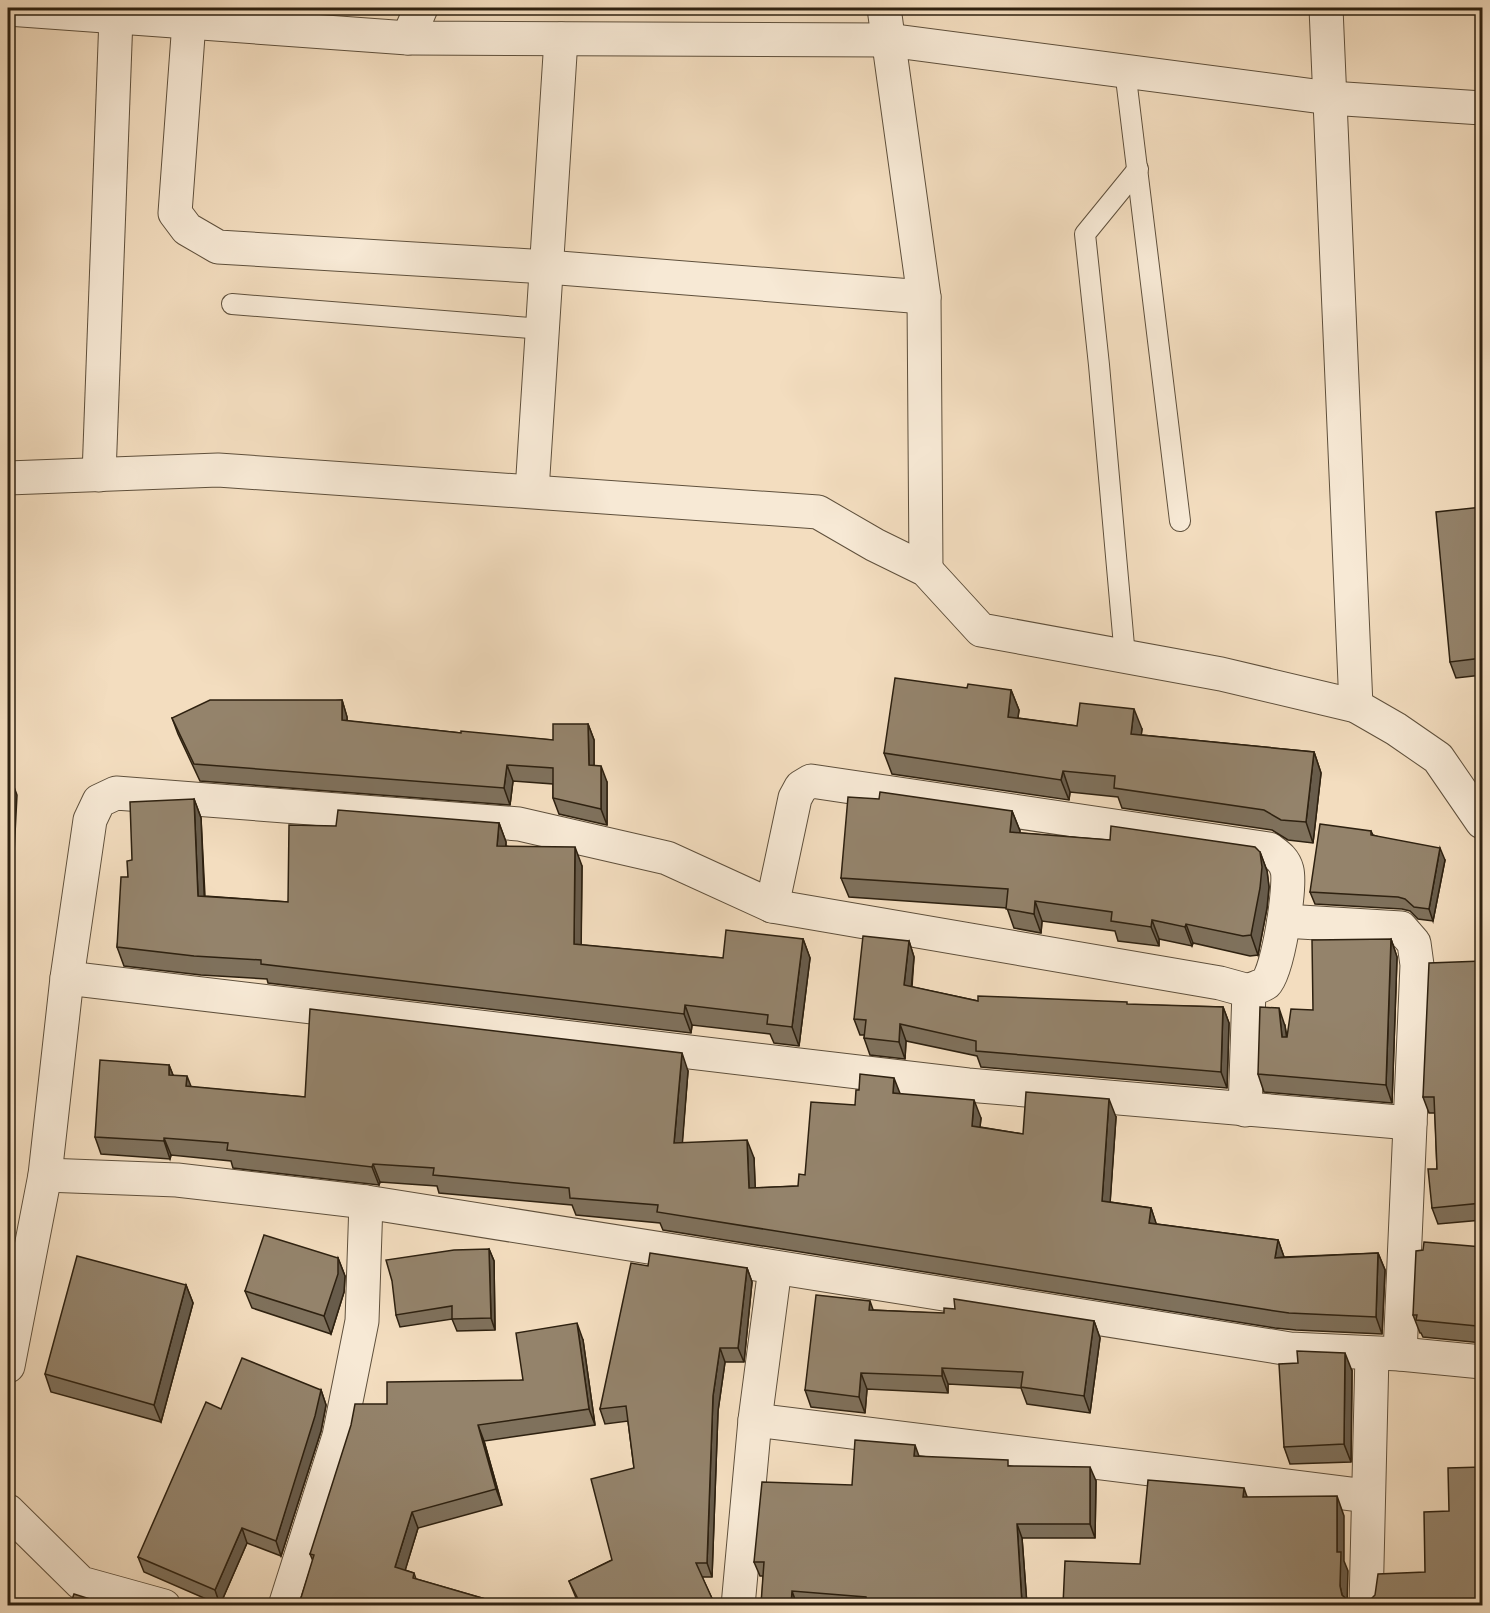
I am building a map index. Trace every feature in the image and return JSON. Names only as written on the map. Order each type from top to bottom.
[{"type":"street","points":[[408,38],[421,8]]},
{"type":"street","points":[[884,8],[924,297],[926,570]]},
{"type":"street","points":[[1326,8],[1356,706]]},
{"type":"street","points":[[8,9],[408,38],[888,40],[1330,99],[1482,108]]},
{"type":"street","points":[[99,475],[116,17]]},
{"type":"street","points":[[189,22],[175,213],[187,229],[218,247],[547,267],[924,297]]},
{"type":"street","points":[[532,491],[561,39]]},
{"type":"street","points":[[8,478],[218,470],[818,512],[875,545],[926,570],[981,630],[1221,674],[1356,706],[1396,729],[1438,758],[1482,822]]},
{"type":"street","points":[[8,1366],[45,1175],[67,978],[90,820],[99,801],[116,793],[519,824],[667,858],[772,906],[1208,981],[1249,991],[1266,982],[1273,969],[1284,921],[1287,871],[1282,859],[1269,849],[811,781],[801,787],[795,798],[772,906]]},
{"type":"street","points":[[1284,921],[1401,928],[1414,943],[1417,965],[1410,1123],[1386,1354],[1367,1496],[1366,1605]]},
{"type":"street","points":[[67,978],[968,1085],[1410,1123]]},
{"type":"street","points":[[1245,1110],[1249,991]]},
{"type":"street","points":[[45,1175],[177,1180],[366,1202],[1290,1349],[1482,1362]]},
{"type":"street","points":[[285,1605],[339,1436],[360,1332],[366,1202]]},
{"type":"street","points":[[738,1605],[755,1420],[775,1268]]},
{"type":"street","points":[[755,1420],[1367,1496]]},
{"type":"street","points":[[8,1511],[81,1583],[164,1605]]},
{"type":"lane","points":[[1125,70],[1180,521]]},
{"type":"lane","points":[[1125,657],[1100,365],[1085,234],[1138,169]]},
{"type":"lane","points":[[232,304],[543,330]]},
{"type":"building","points":[[1482,507],[1482,658],[1450,662],[1436,512]]},
{"type":"building","points":[[895,678],[967,688],[968,684],[1011,690],[1008,717],[1077,726],[1080,703],[1134,709],[1131,734],[1314,752],[1306,822],[1281,820],[1264,810],[1114,788],[1115,776],[1063,771],[1061,780],[884,753]]},
{"type":"building","points":[[210,700],[342,700],[342,720],[553,740],[553,724],[588,724],[589,765],[601,766],[601,809],[553,798],[553,768],[507,765],[504,788],[194,764],[172,718]]},
{"type":"building","points":[[880,792],[1012,811],[1010,832],[1110,840],[1111,826],[1255,847],[1260,852],[1262,867],[1251,935],[1243,936],[1186,924],[1185,927],[1152,920],[1151,927],[1111,921],[1112,912],[1035,901],[1034,914],[1006,909],[1008,889],[841,878],[848,797],[879,799]]},
{"type":"building","points":[[194,799],[198,896],[288,902],[289,825],[336,826],[338,810],[499,823],[497,846],[575,847],[574,944],[723,958],[726,930],[803,939],[792,1027],[767,1024],[768,1015],[685,1005],[684,1014],[261,964],[261,960],[194,956],[117,947],[121,877],[128,877],[127,861],[132,860],[130,802]]},
{"type":"building","points":[[1320,824],[1371,831],[1371,835],[1440,848],[1429,909],[1414,907],[1405,899],[1398,897],[1310,892]]},
{"type":"building","points":[[863,936],[909,941],[904,985],[978,1001],[978,996],[1223,1007],[1221,1072],[976,1051],[976,1041],[900,1024],[899,1042],[864,1038],[866,1020],[854,1019]]},
{"type":"building","points":[[1391,939],[1386,1085],[1258,1074],[1260,1007],[1279,1008],[1282,1037],[1287,1037],[1291,1009],[1313,1010],[1312,940]]},
{"type":"building","points":[[1482,961],[1482,1203],[1432,1208],[1428,1169],[1437,1169],[1434,1097],[1423,1097],[1429,963]]},
{"type":"building","points":[[310,1009],[682,1053],[674,1143],[747,1140],[749,1188],[798,1186],[799,1174],[805,1175],[811,1102],[855,1105],[860,1074],[894,1078],[893,1093],[974,1100],[972,1126],[1023,1134],[1026,1092],[1109,1099],[1102,1201],[1151,1208],[1149,1223],[1278,1240],[1275,1258],[1378,1253],[1376,1317],[1269,1310],[657,1212],[658,1205],[570,1198],[569,1188],[433,1175],[434,1168],[373,1164],[372,1167],[227,1150],[228,1143],[164,1138],[164,1141],[95,1137],[100,1060],[169,1065],[169,1075],[187,1076],[186,1086],[305,1097]]},
{"type":"building","points":[[264,1235],[338,1258],[338,1274],[324,1316],[245,1291]]},
{"type":"building","points":[[1424,1242],[1482,1247],[1482,1328],[1416,1320],[1417,1315],[1413,1315],[1416,1251],[1423,1250]]},
{"type":"building","points":[[489,1249],[491,1318],[452,1319],[452,1306],[396,1315],[392,1281],[386,1260],[454,1250]]},
{"type":"building","points":[[650,1253],[747,1268],[738,1348],[720,1348],[713,1396],[707,1563],[696,1563],[715,1605],[581,1605],[569,1581],[612,1560],[591,1479],[634,1468],[626,1406],[600,1409],[631,1263],[648,1266]]},
{"type":"building","points":[[77,1256],[186,1285],[154,1405],[45,1374]]},
{"type":"building","points":[[816,1295],[870,1301],[869,1310],[944,1313],[944,1308],[955,1309],[954,1299],[1094,1321],[1084,1396],[1021,1387],[1023,1372],[942,1368],[942,1376],[861,1373],[859,1397],[805,1390]]},
{"type":"building","points":[[577,1323],[589,1409],[478,1425],[496,1489],[412,1512],[395,1567],[414,1573],[413,1578],[506,1605],[314,1605],[300,1601],[314,1555],[310,1554],[351,1425],[355,1404],[387,1404],[387,1382],[523,1380],[516,1333]]},
{"type":"building","points":[[1297,1351],[1345,1353],[1344,1444],[1284,1447],[1279,1364],[1298,1363]]},
{"type":"building","points":[[242,1358],[321,1390],[276,1541],[242,1528],[215,1590],[138,1557],[206,1402],[221,1409]]},
{"type":"building","points":[[855,1440],[915,1445],[914,1456],[1008,1460],[1008,1466],[1090,1467],[1090,1524],[1017,1524],[1022,1604],[867,1605],[866,1597],[792,1591],[791,1605],[761,1604],[764,1562],[754,1562],[762,1482],[852,1485]]},
{"type":"building","points":[[1482,1467],[1482,1605],[1359,1605],[1367,1603],[1375,1595],[1378,1574],[1425,1572],[1424,1512],[1449,1511],[1448,1468]]},
{"type":"building","points":[[1148,1480],[1244,1488],[1243,1497],[1337,1496],[1337,1552],[1341,1552],[1340,1586],[1342,1595],[1350,1602],[1359,1605],[1063,1605],[1065,1561],[1140,1564]]},
{"type":"building","points":[[74,1594],[109,1605],[70,1605]]}]
